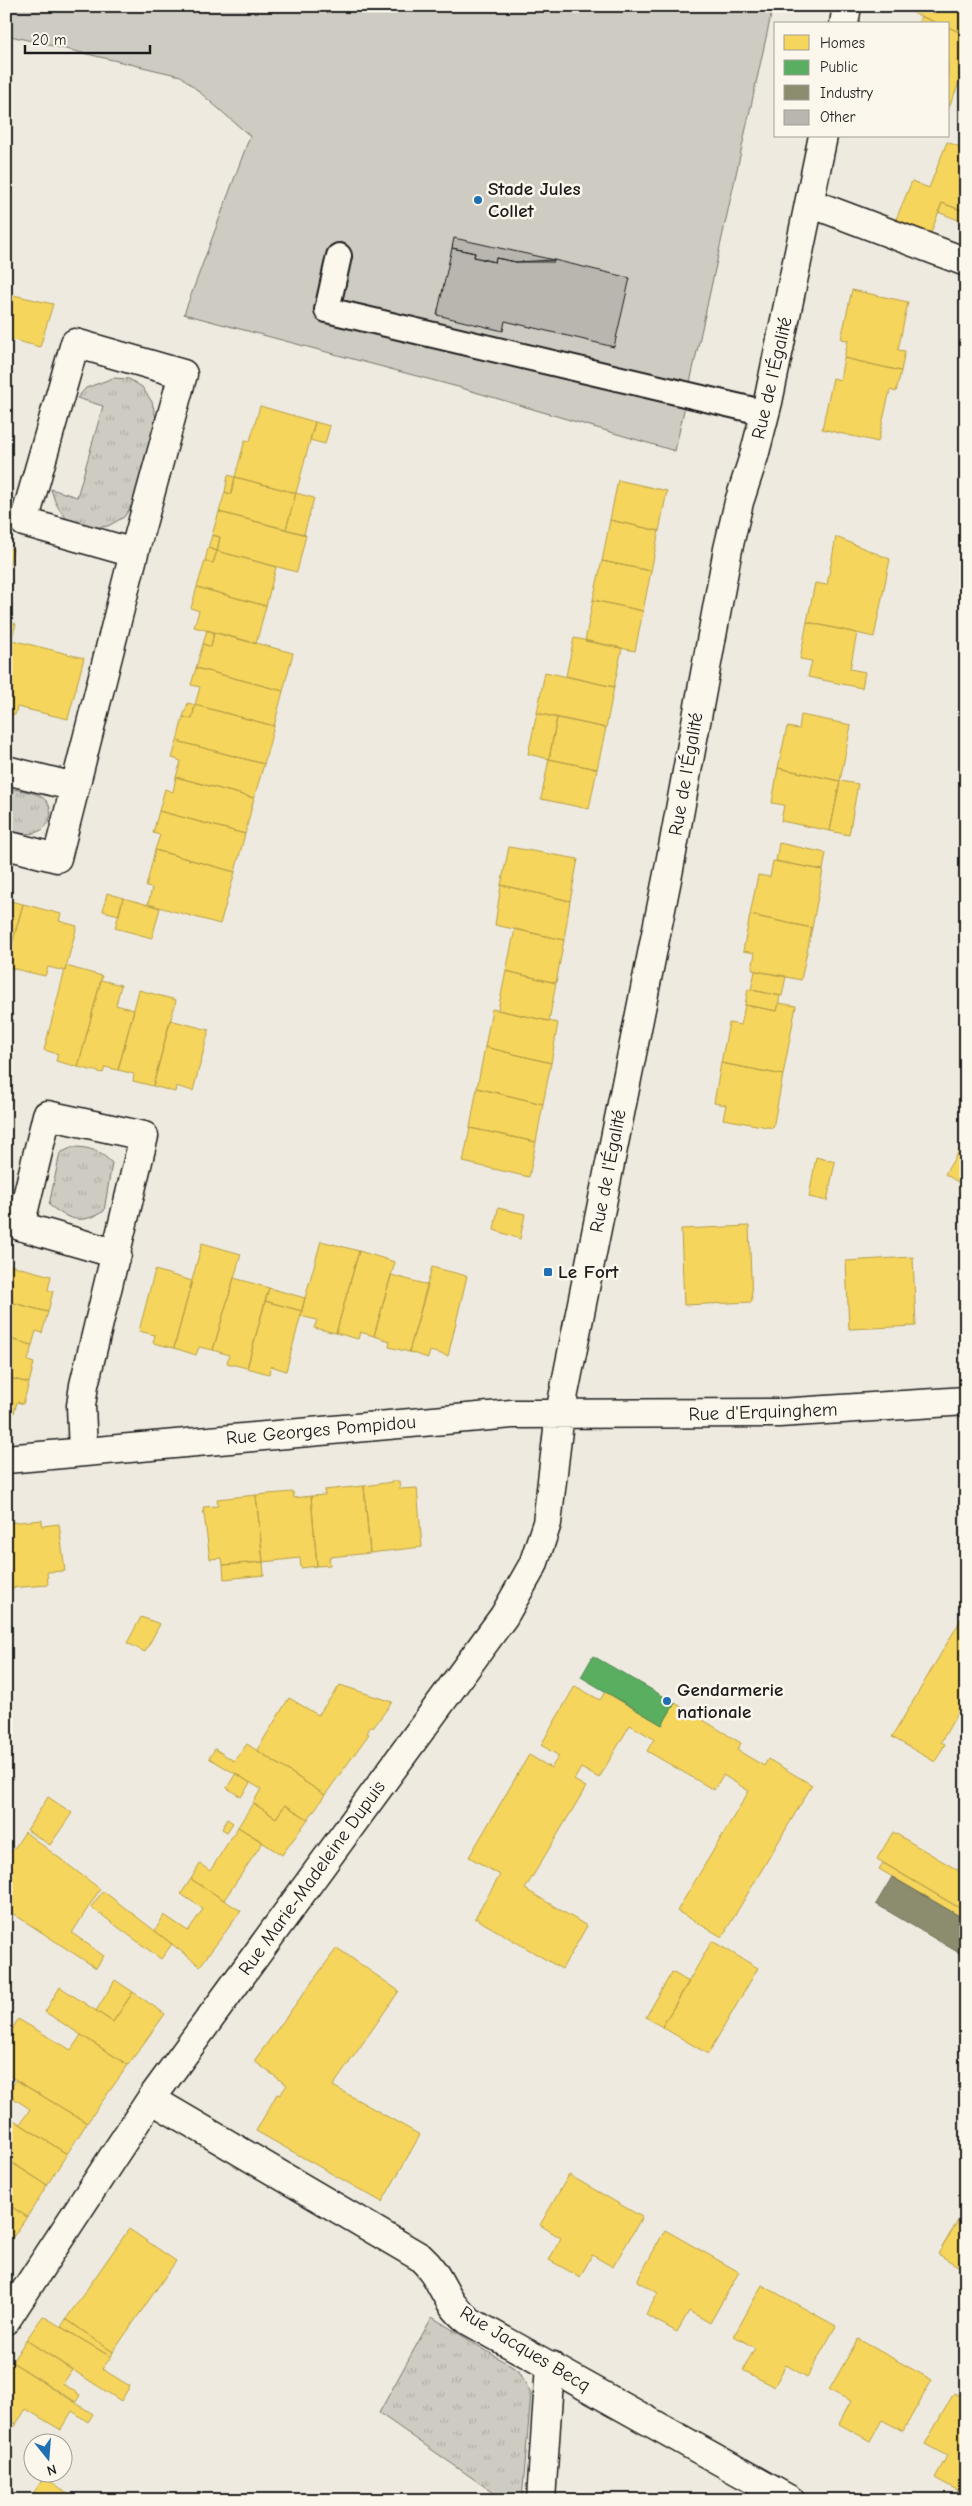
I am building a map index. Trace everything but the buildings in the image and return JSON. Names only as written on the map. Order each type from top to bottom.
[{"type":"street","points":[[844,22],[847,6]]},
{"type":"street","name":"Rue de l'Égalité","points":[[560,1414],[669,869],[728,549],[739,502],[766,413],[822,138]]},
{"type":"street","points":[[810,202],[966,262]]},
{"type":"street","points":[[6,845],[57,858],[134,553],[183,374],[75,343],[24,522],[134,553]]},
{"type":"street","points":[[6,770],[75,787]]},
{"type":"street","points":[[82,1451],[81,1406],[84,1385],[117,1254],[144,1136],[47,1115],[20,1226],[117,1254]]},
{"type":"street","name":"Rue d'Erquinghem","points":[[560,1414],[780,1413],[966,1400]]},
{"type":"street","name":"Rue Georges Pompidou","points":[[6,1459],[512,1414],[560,1414]]},
{"type":"street","name":"Rue Marie-Madeleine Dupuis","points":[[6,2320],[151,2099],[498,1624],[521,1589],[541,1544],[547,1523],[560,1414]]},
{"type":"street","name":"Rue Jacques Becq","points":[[151,2099],[420,2257],[436,2273],[448,2301],[461,2314],[790,2500]]},
{"type":"street","points":[[541,2500],[550,2365]]},
{"type":"lane","points":[[339,256],[327,310],[766,413]]},
{"type":"green space","name":"Stade Jules Collet","points":[[6,6],[773,6],[675,451],[458,387],[184,314],[250,136],[181,76],[6,35]]},
{"type":"green space","points":[[113,378],[129,379],[142,387],[152,402],[156,418],[135,501],[124,517],[108,526],[79,529],[61,512],[55,502],[51,489],[77,497],[103,406],[77,398],[86,388]]},
{"type":"green space","points":[[6,788],[32,793],[40,796],[49,804],[49,821],[42,829],[29,834],[6,830]]},
{"type":"green space","points":[[73,1147],[94,1150],[112,1163],[104,1211],[89,1218],[75,1219],[49,1205],[60,1153]]},
{"type":"green space","points":[[432,2317],[519,2371],[531,2394],[522,2500],[504,2500],[379,2413]]},
{"type":"place","name":"Stade Jules Collet","points":[[478,200]]},
{"type":"place","name":"Le Fort","points":[[548,1272]]},
{"type":"place","name":"Gendarmerie nationale","points":[[667,1701]]}]
